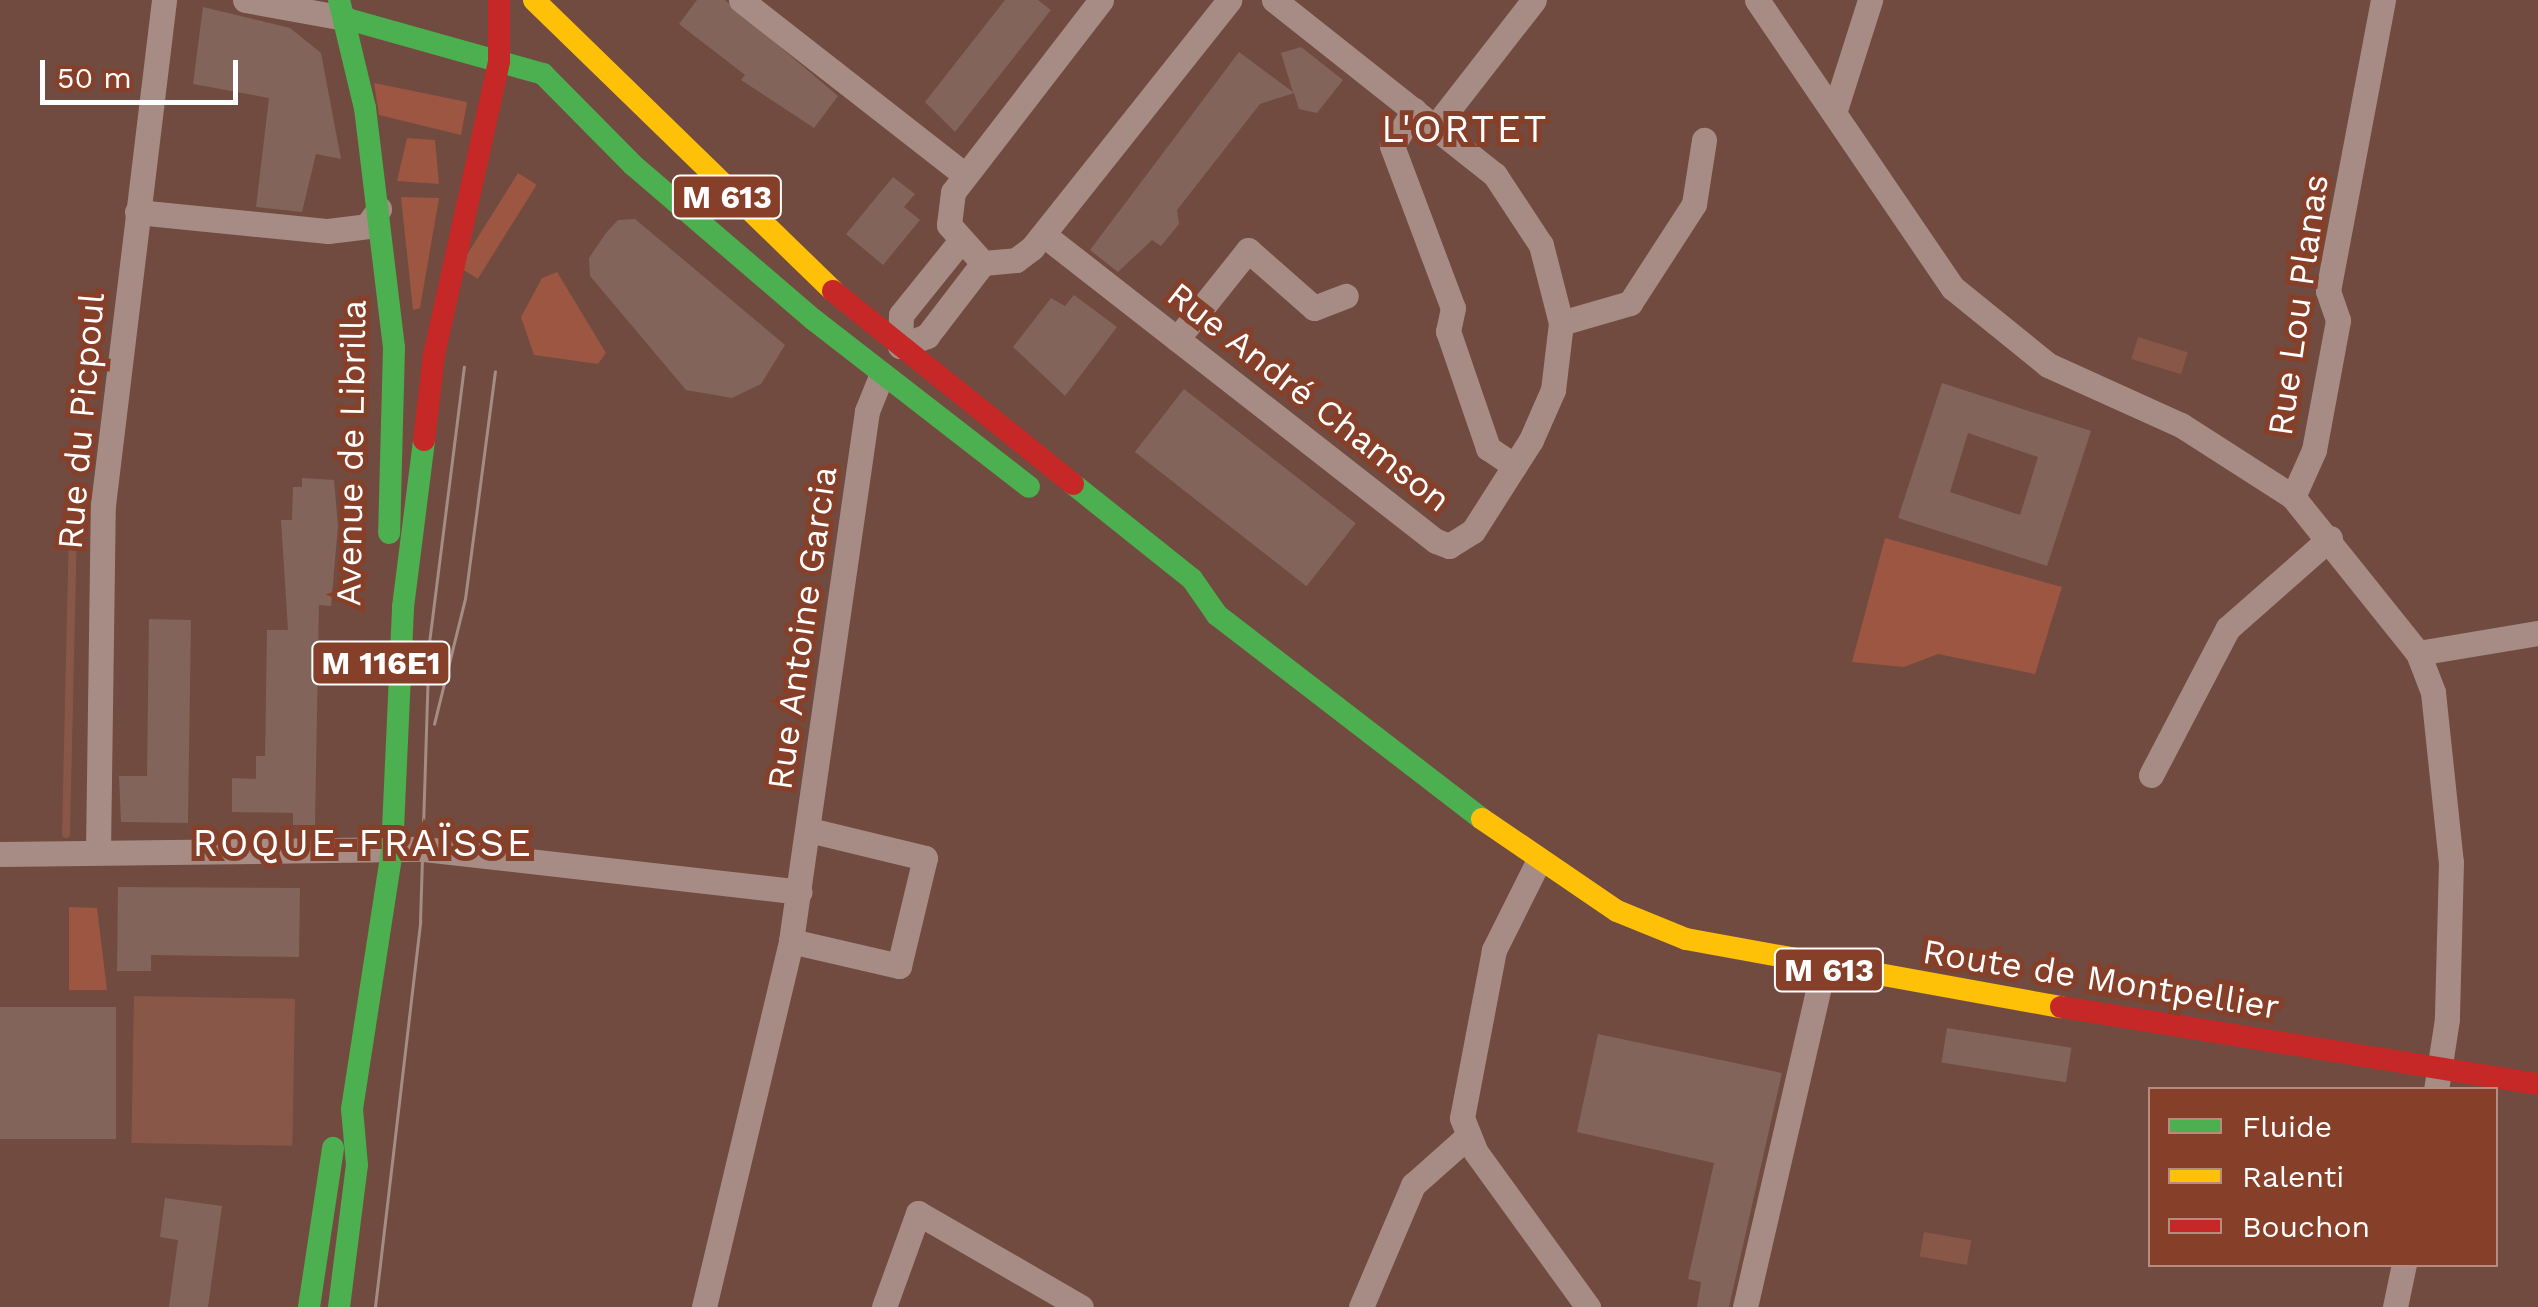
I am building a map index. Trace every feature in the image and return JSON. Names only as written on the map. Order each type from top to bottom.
[{"type":"main road","name":"M 116E1","points":[[498,61],[499,0]]},
{"type":"main road","name":"Route de Montpellier","points":[[534,0],[734,204],[900,346],[1192,580],[1217,615]]},
{"type":"main road","name":"M 613","points":[[348,6],[543,74],[633,165],[881,376],[1056,508]]},
{"type":"main road","name":"Avenue de Librilla","points":[[309,1307],[364,934],[389,851],[377,806],[394,347],[379,209],[348,6]]},
{"type":"main road","name":"Avenue de Librilla","points":[[339,1307],[357,1165],[352,1110],[389,851],[403,607],[434,355],[498,61]]},
{"type":"main road","points":[[881,376],[900,346]]},
{"type":"main road","name":"Route de Montpellier","points":[[1164,590],[1217,615],[1539,860],[1617,912],[1686,939],[1823,969],[2438,1079],[2538,1084]]},
{"type":"street","name":"Rue du Picpoul","points":[[98,851],[103,505],[164,0]]},
{"type":"street","points":[[245,0],[348,6]]},
{"type":"street","points":[[741,0],[964,174]]},
{"type":"street","points":[[1101,0],[964,174],[948,207],[958,244],[983,263],[1016,260],[1044,235],[1229,0]]},
{"type":"street","name":"Rue André Chamson","points":[[1044,235],[1436,542],[1449,546],[1472,531],[1515,466],[1553,390],[1561,323],[1554,284],[1524,211],[1435,127],[1274,0]]},
{"type":"street","points":[[1435,127],[1534,0]]},
{"type":"street","points":[[1757,0],[1953,288],[2048,365],[2243,460],[2293,498],[2330,538],[2418,653],[2433,692],[2451,862],[2438,1079]]},
{"type":"street","points":[[1834,113],[1870,0]]},
{"type":"street","name":"Rue Lou Planas","points":[[2293,498],[2314,450],[2338,320],[2328,291],[2383,0]]},
{"type":"street","points":[[1414,110],[1392,146],[1453,308],[1448,331],[1488,448],[1515,466]]},
{"type":"street","points":[[1561,323],[1630,302],[1694,204],[1704,140]]},
{"type":"street","points":[[137,212],[299,228],[367,226],[379,209]]},
{"type":"street","points":[[958,244],[900,316],[900,346],[928,336],[983,263]]},
{"type":"street","points":[[1177,340],[1248,250],[1314,308],[1346,296]]},
{"type":"street","name":"Rue Antoine Garcia","points":[[704,1307],[792,941],[868,410],[881,376]]},
{"type":"street","points":[[2151,775],[2228,628],[2330,538]]},
{"type":"street","points":[[2418,653],[2538,632]]},
{"type":"street","points":[[792,941],[899,966],[925,858],[809,830]]},
{"type":"street","points":[[0,854],[389,851],[800,892]]},
{"type":"street","points":[[1539,860],[1504,921],[1484,986],[1462,1118],[1466,1137],[1588,1307]]},
{"type":"street","points":[[1746,1307],[1823,969]]},
{"type":"street","points":[[1361,1307],[1413,1185],[1466,1137]]},
{"type":"street","points":[[884,1307],[918,1214],[1080,1307]]},
{"type":"street","points":[[2395,1307],[2403,1267]]},
{"type":"shaded area","points":[[374,83],[467,102],[461,135],[379,115]]},
{"type":"shaded area","points":[[407,138],[435,140],[439,184],[397,181]]},
{"type":"shaded area","points":[[518,173],[537,185],[478,279],[459,267]]},
{"type":"shaded area","points":[[401,197],[439,198],[420,308],[413,310]]},
{"type":"shaded area","points":[[557,272],[606,353],[598,364],[534,355],[521,317],[542,278]]},
{"type":"shaded area","points":[[2138,337],[2188,352],[2181,374],[2131,359]]},
{"type":"shaded area","points":[[1885,538],[2062,587],[2035,674],[1938,654],[1904,667],[1852,662]]},
{"type":"shaded area","points":[[69,907],[97,908],[107,990],[69,990]]},
{"type":"shaded area","points":[[134,996],[295,999],[292,1146],[131,1143]]},
{"type":"shaded area","points":[[1924,1232],[1971,1240],[1967,1265],[1920,1257]]},
{"type":"building","points":[[697,0],[725,0],[838,96],[814,128],[741,80],[745,75],[679,24]]},
{"type":"building","points":[[1005,0],[1038,0],[1051,10],[955,132],[925,102]]},
{"type":"building","points":[[203,7],[290,28],[321,53],[341,159],[316,154],[302,212],[256,207],[269,98],[193,84]]},
{"type":"building","points":[[1301,47],[1343,80],[1317,113],[1299,109],[1294,93],[1260,104],[1177,210],[1179,224],[1161,246],[1152,240],[1118,272],[1090,250],[1239,52],[1293,92],[1281,53]]},
{"type":"building","points":[[893,177],[915,194],[904,207],[920,220],[883,265],[846,234]]},
{"type":"building","points":[[635,219],[785,345],[761,384],[732,398],[686,390],[590,276],[589,258],[606,233],[618,220]]},
{"type":"building","points":[[1074,295],[1117,327],[1065,396],[1013,347],[1051,298],[1065,306]]},
{"type":"building","points":[[1942,383],[2091,431],[2047,566],[1898,518]],"holes":[[[1968,433],[2038,457],[2020,515],[1950,492]]]},
{"type":"building","points":[[1184,389],[1356,523],[1307,586],[1135,452]]},
{"type":"building","points":[[302,478],[334,480],[338,526],[331,606],[319,605],[315,825],[293,825],[293,813],[232,812],[232,778],[256,779],[256,756],[265,756],[267,630],[288,630],[281,520],[292,520],[293,487],[302,487]]},
{"type":"building","points":[[149,619],[191,620],[188,823],[121,822],[119,776],[147,776]]},
{"type":"building","points":[[118,887],[300,888],[299,957],[151,955],[151,971],[117,971]]},
{"type":"building","points":[[0,1007],[116,1007],[116,1139],[0,1139]]},
{"type":"building","points":[[1947,1028],[2071,1048],[2066,1082],[1942,1063]]},
{"type":"building","points":[[1598,1034],[1782,1073],[1729,1307],[1697,1307],[1701,1282],[1688,1279],[1714,1163],[1577,1132]]},
{"type":"building","points":[[165,1198],[222,1206],[208,1307],[169,1307],[178,1240],[160,1237]]},
{"type":"waterway","points":[[66,834],[73,536]]},
{"type":"tram line","points":[[375,1307],[420,922],[429,643],[464,367]]},
{"type":"tram line","points":[[434,724],[465,599],[495,372]]},
{"type":"traffic: fast","points":[[339,0],[365,108],[394,347],[389,533]]},
{"type":"traffic: fast","points":[[344,18],[543,74],[633,165],[814,320],[1029,487]]},
{"type":"traffic: fast","points":[[339,1307],[357,1165],[352,1109],[392,851],[403,607],[424,440]]},
{"type":"traffic: fast","points":[[1073,484],[1192,579],[1217,615],[1482,819]]},
{"type":"traffic: fast","points":[[309,1307],[333,1148]]},
{"type":"traffic: slow","points":[[534,0],[833,291]]},
{"type":"traffic: slow","points":[[1482,819],[1617,911],[1686,939],[2061,1007]]},
{"type":"traffic: jam","points":[[424,440],[434,355],[499,61],[499,0]]},
{"type":"traffic: jam","points":[[833,291],[1073,484]]},
{"type":"traffic: jam","points":[[2061,1007],[2538,1084]]},
{"type":"district","name":"L'ORTET","points":[[1465,130]]},
{"type":"district","name":"ROQUE-FRAÏSSE","points":[[363,844]]}]
